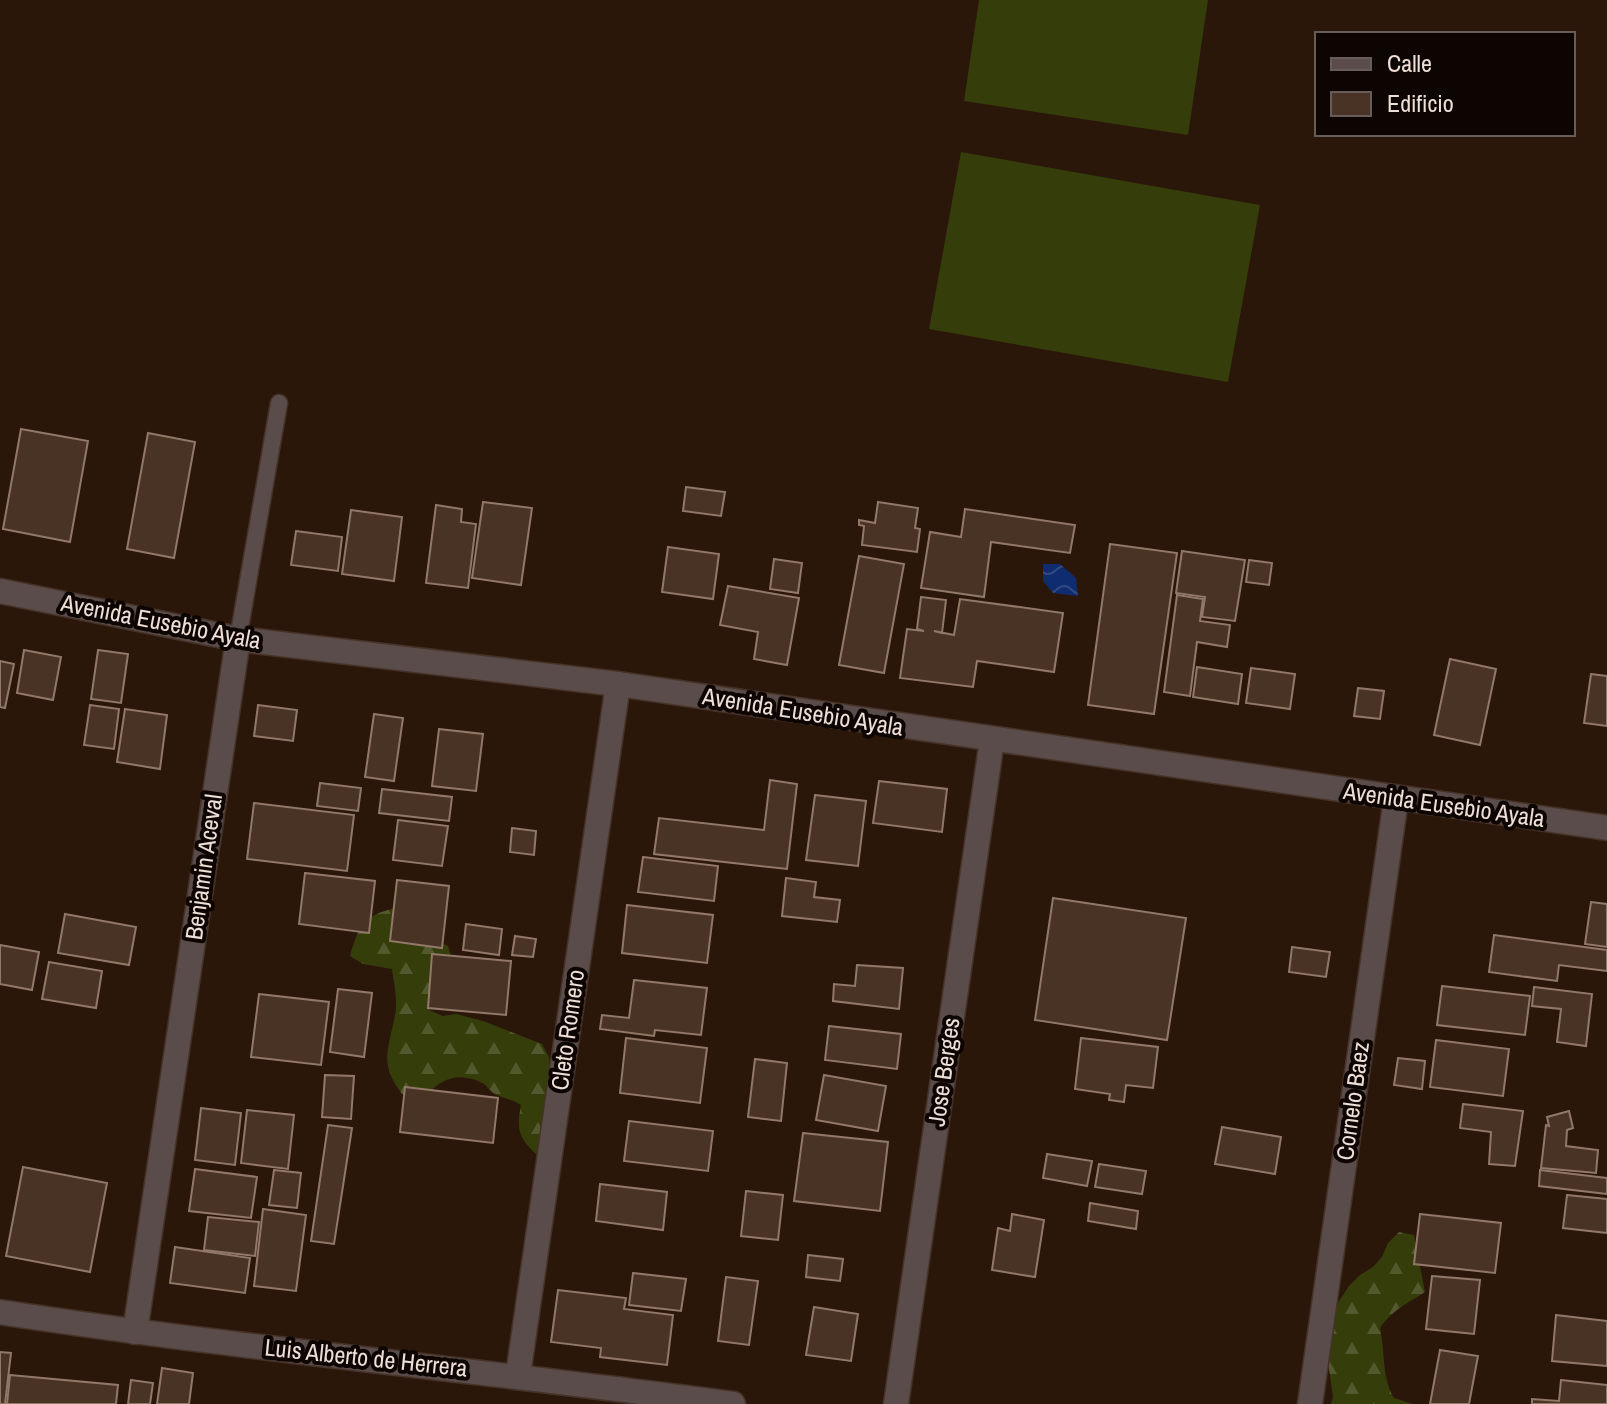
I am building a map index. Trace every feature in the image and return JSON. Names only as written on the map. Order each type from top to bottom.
[{"type":"street","name":"Avenida Eusebio Ayala","points":[[0,591],[238,639],[618,684],[1607,828]]},
{"type":"street","name":"Benjamin Aceval","points":[[135,1332],[238,639]]},
{"type":"street","name":"Cleto Romero","points":[[518,1375],[618,684]]},
{"type":"street","name":"Jose Berges","points":[[896,1404],[992,740]]},
{"type":"street","name":"Cornelo Baez","points":[[1310,1404],[1396,799]]},
{"type":"street","name":"Luis Alberto de Herrera","points":[[0,1312],[135,1332],[518,1375],[733,1404]]},
{"type":"lane","name":"Benjamin Aceval","points":[[238,639],[279,403]]},
{"type":"green space","points":[[979,0],[1208,0],[1188,135],[964,101]]},
{"type":"green space","points":[[961,152],[1260,205],[1228,382],[929,329]]},
{"type":"green space","points":[[395,908],[448,946],[452,960],[431,996],[429,1010],[443,1016],[456,1014],[483,1021],[542,1044],[549,1057],[557,1115],[538,1156],[520,1134],[521,1105],[493,1093],[481,1082],[453,1078],[426,1093],[413,1096],[402,1094],[395,1083],[387,1055],[396,1010],[392,969],[363,964],[350,956],[364,924],[375,915]]},
{"type":"green space","points":[[1399,1232],[1414,1235],[1425,1292],[1395,1311],[1380,1328],[1390,1390],[1394,1398],[1413,1404],[1331,1404],[1333,1397],[1327,1355],[1332,1340],[1333,1310],[1349,1286],[1373,1267]]},
{"type":"water","points":[[1043,564],[1060,564],[1076,578],[1078,596],[1053,593],[1043,581]]},
{"type":"building","points":[[21,429],[88,441],[70,542],[3,529]]},
{"type":"building","points":[[148,433],[195,442],[174,558],[127,549]]},
{"type":"building","points":[[686,487],[725,492],[721,516],[683,511]]},
{"type":"building","points":[[483,502],[532,508],[521,585],[472,578]]},
{"type":"building","points":[[878,502],[918,508],[915,528],[920,529],[917,552],[862,545],[864,526],[859,525],[859,520],[875,523]]},
{"type":"building","points":[[436,505],[462,509],[461,522],[476,524],[468,588],[426,583]]},
{"type":"building","points":[[965,509],[1075,525],[1070,553],[991,542],[984,597],[921,588],[930,532],[961,537]]},
{"type":"building","points":[[351,510],[402,517],[394,581],[342,574]]},
{"type":"building","points":[[296,531],[342,537],[338,571],[291,565]]},
{"type":"building","points":[[1110,544],[1177,553],[1154,714],[1088,705]]},
{"type":"building","points":[[668,547],[719,554],[713,599],[662,592]]},
{"type":"building","points":[[1182,551],[1245,560],[1235,621],[1202,617],[1205,597],[1176,593]]},
{"type":"building","points":[[859,556],[904,564],[884,673],[839,665]]},
{"type":"building","points":[[774,559],[802,563],[798,593],[770,589]]},
{"type":"building","points":[[1249,560],[1272,563],[1269,585],[1246,582]]},
{"type":"building","points":[[728,586],[799,598],[787,665],[754,659],[758,632],[720,625]]},
{"type":"building","points":[[1177,595],[1203,599],[1200,621],[1230,625],[1227,647],[1197,642],[1190,696],[1164,692]]},
{"type":"building","points":[[921,597],[946,600],[942,633],[954,635],[960,599],[1063,613],[1054,672],[977,661],[973,687],[900,678],[907,629],[924,631],[917,629]]},
{"type":"building","points":[[24,650],[61,657],[53,700],[17,693]]},
{"type":"building","points":[[98,650],[128,654],[121,703],[91,699]]},
{"type":"building","points":[[1450,659],[1496,669],[1480,745],[1434,735]]},
{"type":"building","points":[[0,661],[14,664],[5,708],[0,707]]},
{"type":"building","points":[[1197,667],[1242,674],[1238,704],[1193,697]]},
{"type":"building","points":[[1251,668],[1295,674],[1290,709],[1246,703]]},
{"type":"building","points":[[1591,674],[1607,676],[1607,726],[1584,723]]},
{"type":"building","points":[[1358,688],[1384,691],[1380,719],[1354,716]]},
{"type":"building","points":[[90,705],[119,709],[114,749],[84,745]]},
{"type":"building","points":[[258,705],[297,710],[293,741],[254,736]]},
{"type":"building","points":[[125,709],[167,715],[160,769],[117,762]]},
{"type":"building","points":[[374,714],[403,718],[394,781],[365,777]]},
{"type":"building","points":[[439,729],[483,734],[476,791],[432,786]]},
{"type":"building","points":[[770,780],[797,784],[787,869],[654,854],[659,818],[764,830]]},
{"type":"building","points":[[879,781],[947,789],[942,832],[873,823]]},
{"type":"building","points":[[320,783],[361,788],[358,811],[317,806]]},
{"type":"building","points":[[382,789],[452,797],[449,821],[379,813]]},
{"type":"building","points":[[815,795],[866,801],[858,866],[806,860]]},
{"type":"building","points":[[254,803],[354,815],[347,871],[247,859]]},
{"type":"building","points":[[398,820],[448,826],[442,866],[393,860]]},
{"type":"building","points":[[512,828],[536,831],[534,855],[510,852]]},
{"type":"building","points":[[643,857],[718,866],[714,901],[638,892]]},
{"type":"building","points":[[305,873],[375,881],[369,933],[299,924]]},
{"type":"building","points":[[786,878],[816,882],[814,897],[840,900],[837,922],[782,916]]},
{"type":"building","points":[[397,880],[449,886],[442,948],[390,941]]},
{"type":"building","points":[[1053,898],[1186,918],[1167,1040],[1035,1020]]},
{"type":"building","points":[[1591,902],[1607,904],[1607,947],[1585,944]]},
{"type":"building","points":[[627,905],[713,915],[707,963],[622,953]]},
{"type":"building","points":[[65,914],[136,927],[129,965],[58,953]]},
{"type":"building","points":[[466,924],[502,929],[499,955],[463,950]]},
{"type":"building","points":[[1494,935],[1607,950],[1607,971],[1559,965],[1557,981],[1489,972]]},
{"type":"building","points":[[515,936],[536,939],[533,957],[512,955]]},
{"type":"building","points":[[0,945],[39,952],[32,990],[0,984]]},
{"type":"building","points":[[1292,947],[1330,952],[1326,977],[1289,972]]},
{"type":"building","points":[[432,954],[511,961],[506,1015],[428,1008]]},
{"type":"building","points":[[49,962],[102,971],[96,1008],[42,999]]},
{"type":"building","points":[[857,965],[903,968],[899,1009],[833,1001],[834,984],[855,986]]},
{"type":"building","points":[[634,980],[707,988],[701,1035],[655,1030],[654,1036],[600,1029],[602,1015],[629,1018]]},
{"type":"building","points":[[1442,986],[1530,996],[1525,1035],[1437,1025]]},
{"type":"building","points":[[1534,987],[1592,994],[1586,1046],[1557,1042],[1561,1009],[1532,1006]]},
{"type":"building","points":[[338,989],[372,993],[364,1057],[330,1052]]},
{"type":"building","points":[[259,994],[329,1002],[321,1065],[251,1057]]},
{"type":"building","points":[[829,1026],[901,1034],[897,1069],[825,1060]]},
{"type":"building","points":[[626,1038],[707,1048],[700,1103],[620,1093]]},
{"type":"building","points":[[1081,1038],[1158,1047],[1153,1088],[1126,1085],[1124,1102],[1109,1100],[1110,1094],[1075,1089]]},
{"type":"building","points":[[1436,1040],[1509,1049],[1503,1096],[1430,1087]]},
{"type":"building","points":[[1398,1058],[1425,1061],[1422,1089],[1394,1085]]},
{"type":"building","points":[[755,1059],[787,1063],[781,1121],[748,1117]]},
{"type":"building","points":[[325,1075],[354,1076],[351,1119],[322,1117]]},
{"type":"building","points":[[824,1075],[886,1086],[878,1131],[816,1120]]},
{"type":"building","points":[[405,1087],[498,1098],[493,1143],[400,1132]]},
{"type":"building","points":[[1463,1104],[1523,1111],[1515,1166],[1489,1164],[1491,1132],[1460,1128]]},
{"type":"building","points":[[201,1108],[241,1113],[235,1165],[195,1160]]},
{"type":"building","points":[[247,1110],[294,1115],[288,1169],[241,1163]]},
{"type":"building","points":[[1569,1111],[1573,1128],[1567,1130],[1566,1146],[1598,1150],[1596,1173],[1541,1168],[1546,1125],[1549,1126],[1547,1117]]},
{"type":"building","points":[[629,1121],[713,1131],[708,1171],[624,1161]]},
{"type":"building","points":[[328,1125],[352,1128],[334,1244],[311,1241]]},
{"type":"building","points":[[1222,1127],[1281,1137],[1275,1174],[1215,1164]]},
{"type":"building","points":[[803,1133],[888,1142],[880,1211],[794,1201]]},
{"type":"building","points":[[1047,1154],[1092,1161],[1087,1186],[1043,1178]]},
{"type":"building","points":[[1099,1164],[1146,1171],[1142,1194],[1095,1187]]},
{"type":"building","points":[[23,1167],[107,1183],[90,1272],[6,1256]]},
{"type":"building","points":[[195,1169],[257,1177],[251,1218],[189,1211]]},
{"type":"building","points":[[274,1170],[301,1173],[297,1208],[269,1205]]},
{"type":"building","points":[[1540,1170],[1607,1178],[1607,1194],[1539,1186]]},
{"type":"building","points":[[600,1184],[667,1192],[663,1230],[596,1221]]},
{"type":"building","points":[[746,1191],[783,1195],[778,1240],[741,1236]]},
{"type":"building","points":[[1567,1195],[1607,1199],[1607,1233],[1563,1228]]},
{"type":"building","points":[[1090,1203],[1138,1211],[1136,1229],[1088,1221]]},
{"type":"building","points":[[263,1209],[306,1215],[296,1291],[254,1286]]},
{"type":"building","points":[[1012,1214],[1044,1220],[1035,1277],[992,1270],[998,1228],[1010,1231]]},
{"type":"building","points":[[1420,1214],[1501,1223],[1495,1273],[1414,1264]]},
{"type":"building","points":[[208,1217],[259,1222],[255,1256],[204,1250]]},
{"type":"building","points":[[175,1247],[250,1258],[245,1293],[170,1283]]},
{"type":"building","points":[[808,1255],[843,1259],[840,1281],[806,1277]]},
{"type":"building","points":[[633,1273],[686,1279],[681,1311],[629,1305]]},
{"type":"building","points":[[1432,1276],[1480,1280],[1474,1334],[1426,1329]]},
{"type":"building","points":[[726,1277],[758,1281],[749,1345],[718,1341]]},
{"type":"building","points":[[558,1290],[626,1298],[624,1309],[673,1315],[667,1365],[600,1357],[601,1348],[551,1342]]},
{"type":"building","points":[[814,1307],[858,1314],[851,1361],[806,1355]]},
{"type":"building","points":[[1556,1315],[1607,1321],[1607,1366],[1552,1361]]},
{"type":"building","points":[[1440,1350],[1478,1356],[1469,1404],[1430,1404]]},
{"type":"building","points":[[0,1352],[11,1353],[5,1404],[0,1404]]},
{"type":"building","points":[[162,1368],[193,1373],[189,1404],[157,1404]]},
{"type":"building","points":[[10,1375],[118,1385],[116,1404],[7,1404]]},
{"type":"building","points":[[131,1380],[153,1383],[150,1404],[128,1404]]},
{"type":"building","points":[[1561,1380],[1607,1385],[1607,1404],[1532,1404],[1532,1399],[1559,1401]]}]
